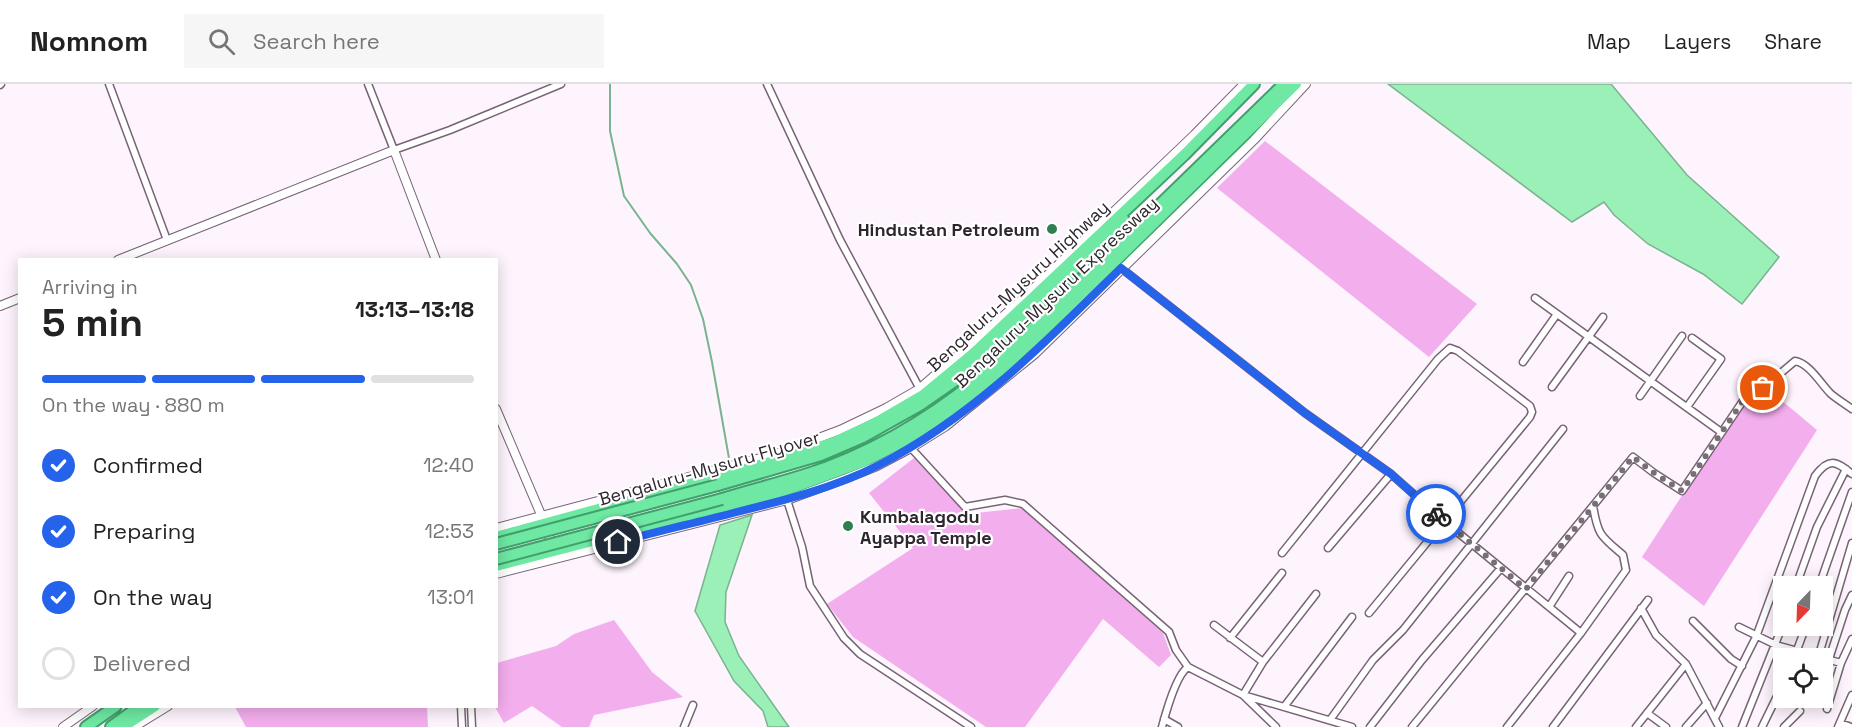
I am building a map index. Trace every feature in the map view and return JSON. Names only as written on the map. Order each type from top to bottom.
[{"type":"highway","name":"Bengaluru-Mysuru Highway","points":[[498,536],[544,520],[832,443],[875,423],[975,352],[1184,154],[1254,84]]},
{"type":"highway","name":"Bengaluru-Mysuru Flyover","points":[[498,543],[799,462],[842,447],[902,417],[956,380],[989,352],[1264,84]]},
{"type":"highway","name":"Bengaluru-Mysuru Flyover","points":[[498,558],[804,476],[847,459],[909,429],[964,391],[999,362],[1284,84]]},
{"type":"highway","name":"Bengaluru-Mysuru Expressway","points":[[498,566],[555,555],[736,508],[866,461],[905,441],[954,409],[1042,333],[1296,84]]},
{"type":"highway","points":[[75,727],[102,708]]},
{"type":"highway","points":[[86,727],[113,708]]},
{"type":"highway","points":[[111,727],[137,708]]},
{"type":"highway","points":[[123,727],[151,708]]},
{"type":"street","points":[[109,84],[167,240]]},
{"type":"street","points":[[368,84],[435,258]]},
{"type":"street","points":[[123,258],[561,84]]},
{"type":"street","points":[[767,84],[840,240],[921,392],[1017,304],[1194,135],[1244,84]]},
{"type":"street","name":"Bengaluru-Mysuru Expressway","points":[[736,508],[787,500],[857,474],[911,448],[946,426],[1035,354],[1254,140],[1306,84]]},
{"type":"street","points":[[1121,268],[1305,413],[1391,474],[1445,522],[1581,633]]},
{"type":"street","points":[[1534,298],[1721,432]]},
{"type":"street","points":[[0,306],[18,299]]},
{"type":"street","points":[[1523,362],[1557,314]]},
{"type":"street","points":[[1552,387],[1603,317]]},
{"type":"street","points":[[1640,396],[1682,336]]},
{"type":"street","points":[[1687,407],[1721,359],[1692,338]]},
{"type":"street","points":[[1282,553],[1438,359],[1450,348],[1458,351],[1530,406],[1532,411],[1530,417],[1369,613]]},
{"type":"street","points":[[1412,727],[1633,457],[1682,491],[1749,392],[1763,388],[1795,361],[1804,365],[1834,396],[1852,408]]},
{"type":"street","points":[[498,414],[544,520],[555,555]]},
{"type":"street","points":[[1330,720],[1373,660],[1403,630],[1563,429]]},
{"type":"street","points":[[911,448],[965,507],[1005,500],[1023,504],[1169,632],[1176,650],[1188,667],[1243,695],[1352,727]]},
{"type":"street","points":[[1715,718],[1756,637],[1815,476],[1830,462],[1837,463],[1852,474]]},
{"type":"street","points":[[1800,576],[1817,527],[1846,469]]},
{"type":"street","points":[[1328,548],[1391,474]]},
{"type":"street","points":[[1823,576],[1849,507],[1852,492]]},
{"type":"street","points":[[787,500],[802,547],[810,586],[844,638],[868,659],[969,726]]},
{"type":"street","points":[[1507,727],[1581,633],[1626,570],[1623,555],[1600,536],[1593,506]]},
{"type":"street","points":[[498,528],[544,520]]},
{"type":"street","points":[[1821,648],[1852,543]]},
{"type":"street","name":"Bengaluru-Mysuru Expressway","points":[[498,573],[555,555]]},
{"type":"street","points":[[1370,727],[1422,660],[1501,567]]},
{"type":"street","points":[[1230,638],[1282,573]]},
{"type":"street","points":[[1549,607],[1569,576]]},
{"type":"street","points":[[1243,695],[1263,662],[1316,594]]},
{"type":"street","points":[[1833,648],[1852,595]]},
{"type":"street","points":[[1554,727],[1648,600]]},
{"type":"street","points":[[1641,608],[1656,635],[1686,664],[1719,727]]},
{"type":"street","points":[[1284,706],[1352,617]]},
{"type":"street","points":[[1694,621],[1731,659],[1742,666]]},
{"type":"street","points":[[1214,625],[1263,662]]},
{"type":"street","points":[[1738,627],[1756,637],[1787,648]]},
{"type":"street","points":[[1742,727],[1779,636]]},
{"type":"street","points":[[1827,709],[1841,663],[1850,653],[1852,639]]},
{"type":"street","points":[[1833,660],[1841,663]]},
{"type":"street","points":[[1636,727],[1686,664]]},
{"type":"street","points":[[1162,727],[1180,677],[1188,667]]},
{"type":"street","points":[[1851,727],[1839,725],[1852,694]]},
{"type":"street","points":[[1243,695],[1276,727]]},
{"type":"street","points":[[1686,727],[1707,703]]},
{"type":"street","points":[[1762,727],[1773,704]]},
{"type":"street","points":[[684,727],[693,705]]},
{"type":"street","points":[[63,727],[90,708]]},
{"type":"street","points":[[134,727],[165,708]]},
{"type":"street","points":[[461,708],[462,727]]},
{"type":"street","points":[[471,708],[472,727]]},
{"type":"street","points":[[1785,727],[1800,711]]},
{"type":"street","points":[[1647,713],[1666,727]]},
{"type":"street","points":[[1164,719],[1178,727]]},
{"type":"shaded area","points":[[1388,84],[1611,84],[1687,175],[1779,257],[1742,304],[1703,274],[1648,244],[1614,215],[1604,202],[1572,222]]},
{"type":"shaded area","points":[[1265,141],[1477,304],[1429,357],[1217,188]]},
{"type":"shaded area","points":[[1757,380],[1817,430],[1704,606],[1642,557]]},
{"type":"shaded area","points":[[914,458],[966,514],[1022,508],[1163,633],[1171,655],[1159,667],[1103,619],[1025,727],[986,727],[853,637],[827,604],[913,548],[869,493]]},
{"type":"shaded area","points":[[752,515],[726,592],[725,622],[739,656],[789,727],[768,727],[763,711],[734,681],[695,611],[720,525]]},
{"type":"shaded area","points":[[614,620],[652,672],[683,697],[594,715],[589,727],[562,727],[532,706],[504,723],[496,708],[498,708],[498,663],[556,646],[574,634]]},
{"type":"shaded area","points":[[236,708],[427,708],[428,727],[246,727]]},
{"type":"waterway","points":[[610,84],[610,131],[624,196],[691,285],[703,319],[730,464]]},
{"type":"way so far","points":[[1436,514],[1526,589],[1633,457],[1682,491],[1749,392],[1763,388]]},
{"type":"place","name":"Hindustan Petroleum","points":[[1052,229]]},
{"type":"place","name":"Kumbalagodu Ayappa Temple","points":[[848,526]]},
{"type":"route","points":[[618,542],[787,500],[877,466],[911,448],[946,426],[1035,354],[1121,268],[1305,413],[1391,474],[1436,514]]}]
